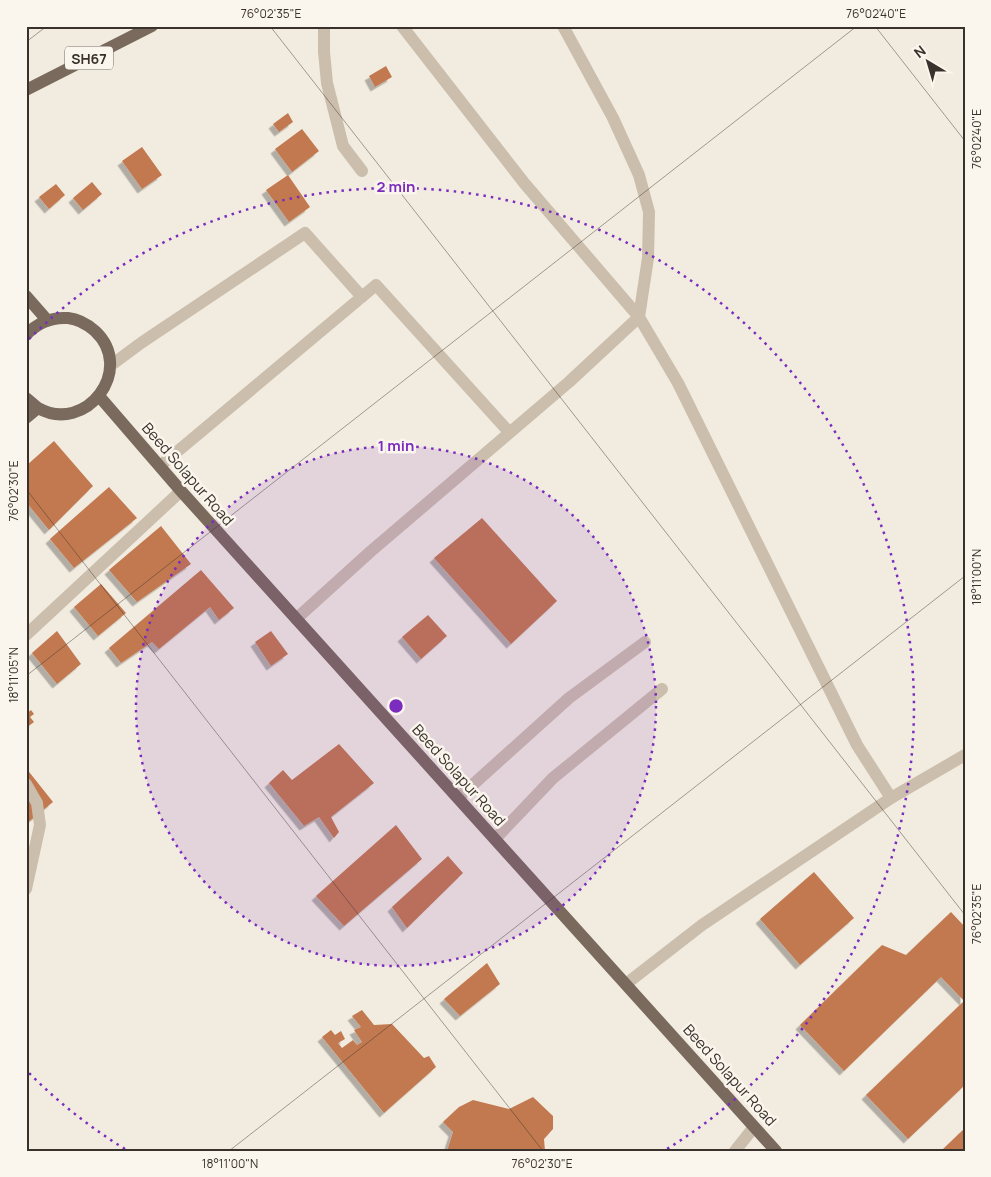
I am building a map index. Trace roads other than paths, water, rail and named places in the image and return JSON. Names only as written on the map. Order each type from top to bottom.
[{"type":"main road","name":"SH67","points":[[26,90],[152,26]]},
{"type":"main road","points":[[26,296],[47,320]]},
{"type":"main road","points":[[26,335],[32,328],[47,320],[60,318],[75,319],[89,326],[100,336],[108,349],[110,366],[108,382],[99,396],[86,407],[71,413],[54,413],[38,408],[26,398]]},
{"type":"main road","name":"Beed Solapur Road","points":[[99,396],[181,491],[776,1151]]},
{"type":"main road","points":[[26,418],[38,408]]},
{"type":"street","points":[[324,26],[327,83],[342,146],[362,171]]},
{"type":"street","points":[[402,26],[525,184],[638,317],[678,382],[857,745],[890,798]]},
{"type":"street","points":[[296,619],[370,552],[569,382],[638,317],[648,258],[649,212],[639,175],[613,118],[563,26]]},
{"type":"street","points":[[110,366],[304,233],[362,297]]},
{"type":"street","points":[[160,466],[376,285],[509,432]]},
{"type":"street","points":[[26,635],[181,491]]},
{"type":"street","points":[[458,798],[568,698],[645,642]]},
{"type":"street","points":[[495,839],[553,778],[662,690]]},
{"type":"street","points":[[626,984],[702,925],[890,798],[965,755]]},
{"type":"street","points":[[26,784],[37,802],[40,825],[26,889]]},
{"type":"street","points":[[735,1151],[754,1127]]}]
